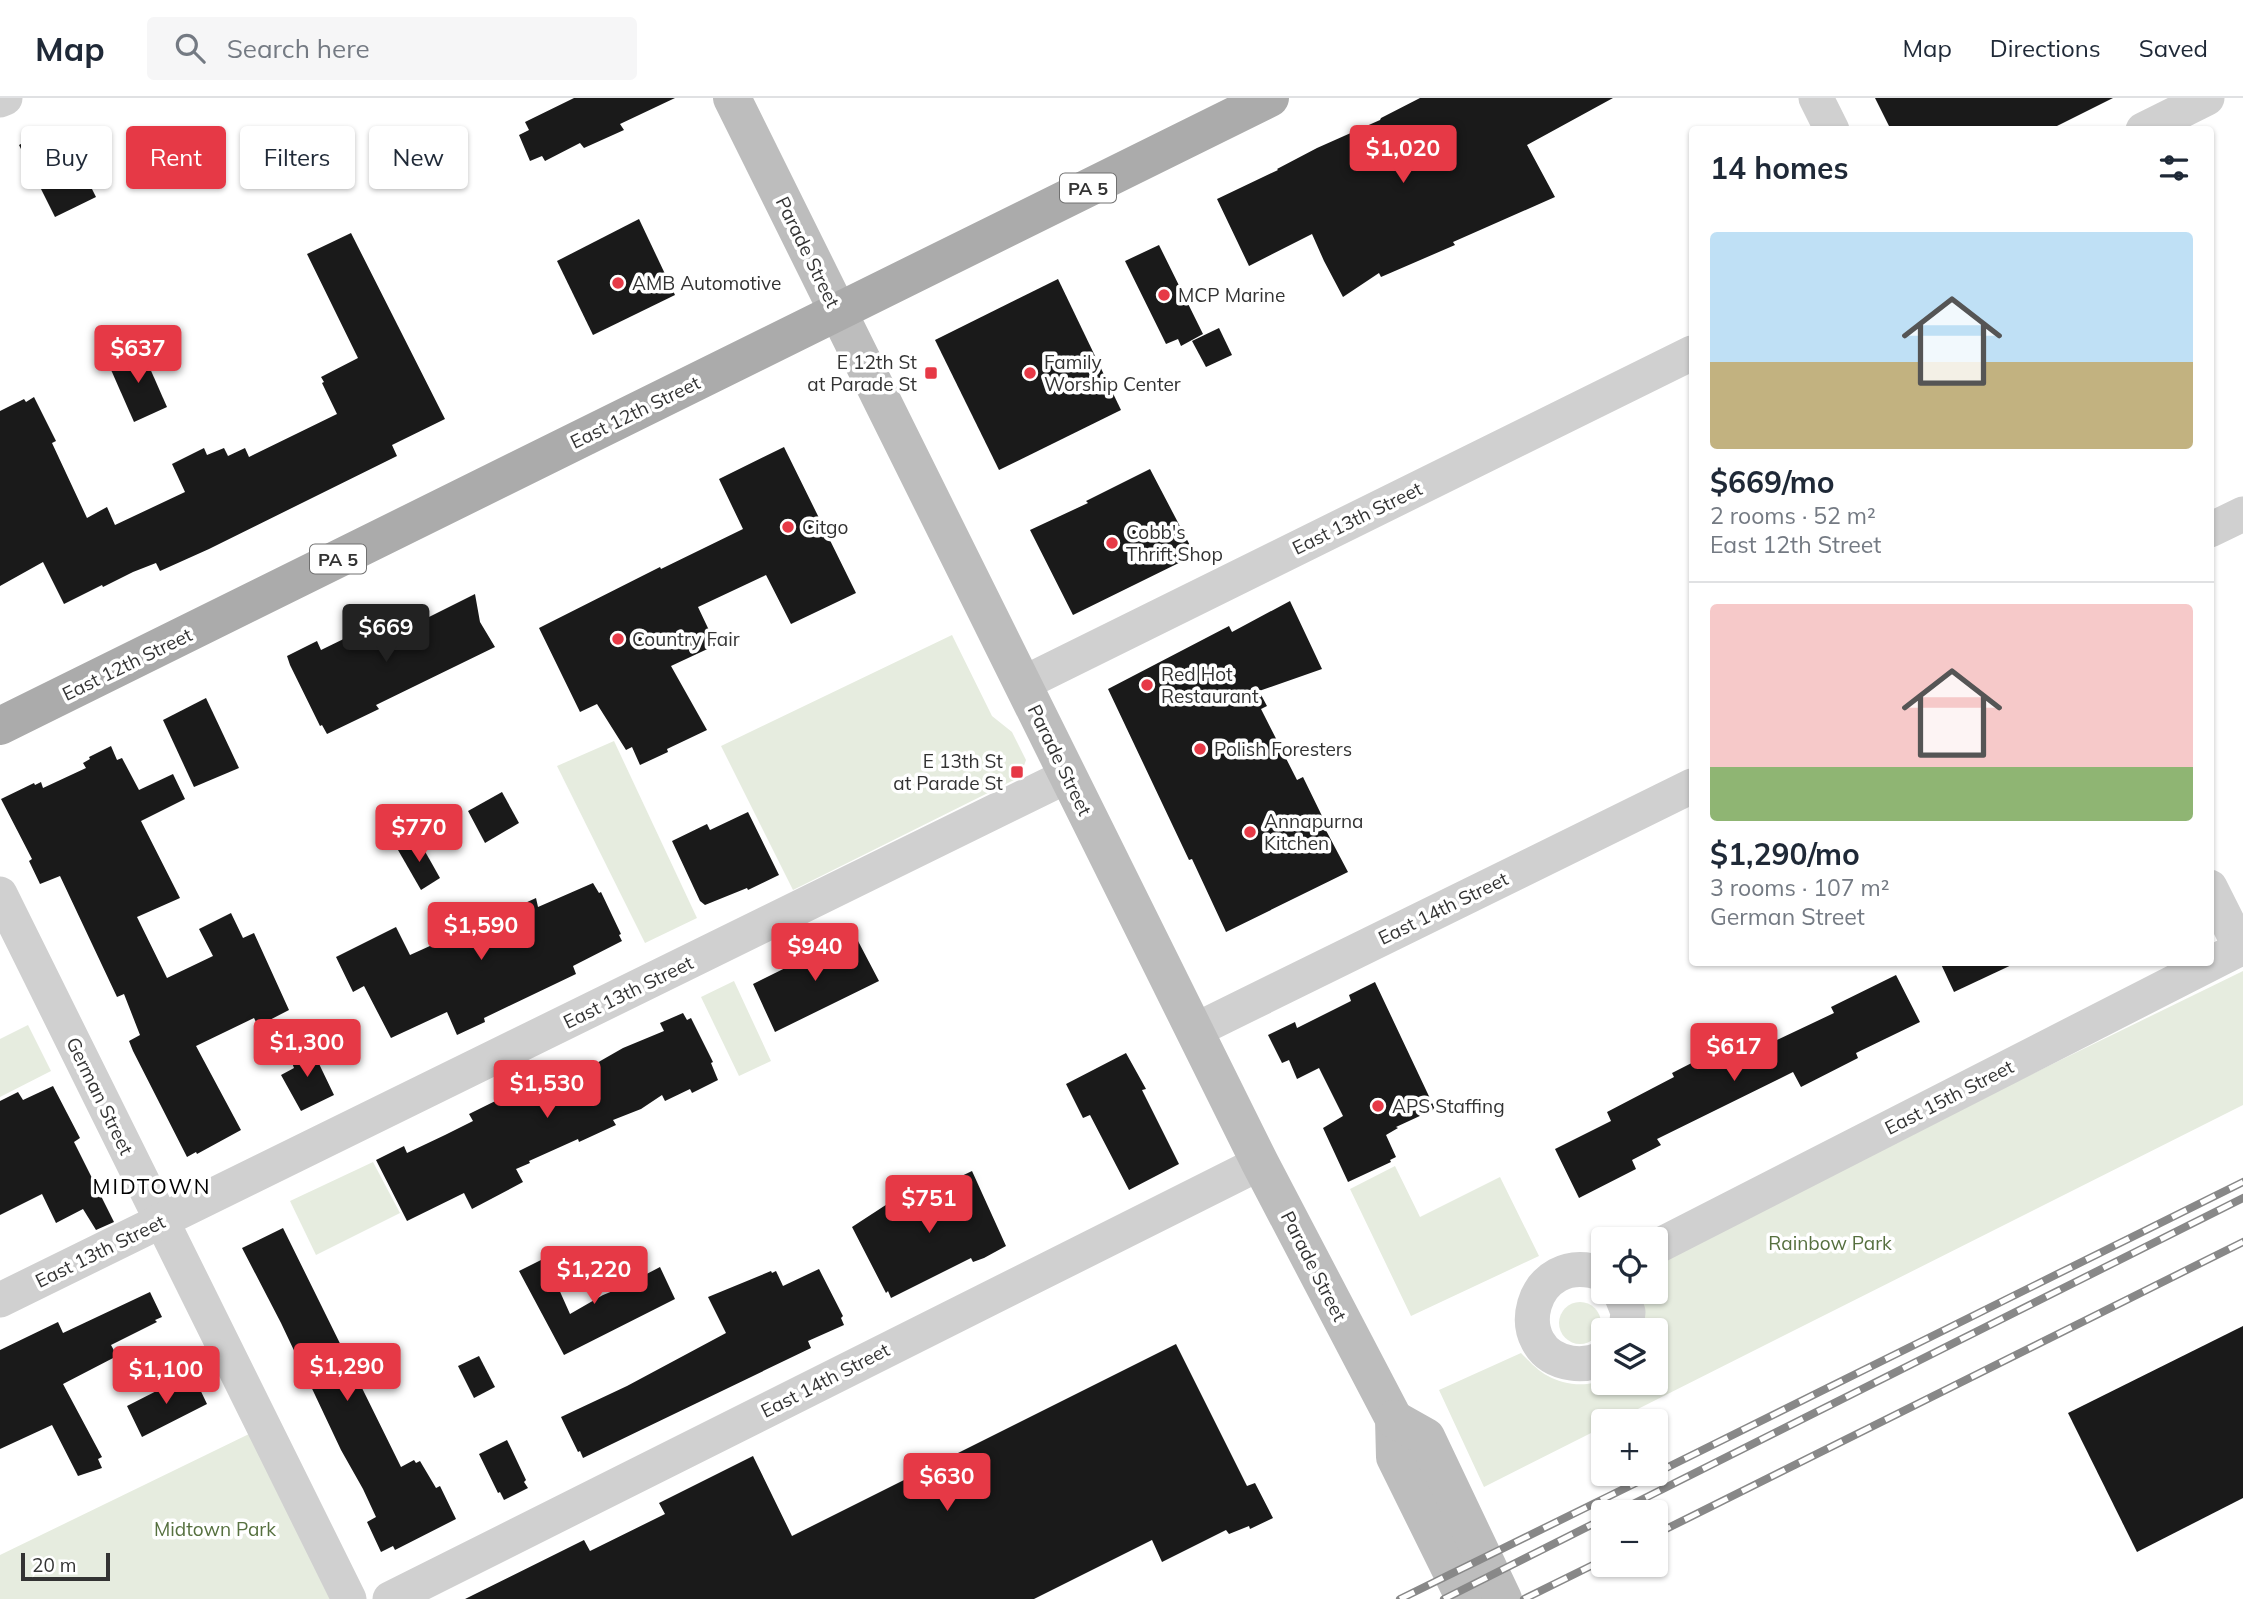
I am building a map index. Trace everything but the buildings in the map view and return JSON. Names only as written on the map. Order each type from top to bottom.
[{"type":"main road","name":"Parade Street","points":[[732,98],[1260,1163],[1394,1419],[1395,1457],[1465,1599]]},
{"type":"main road","name":"East 12th Street","points":[[0,726],[1270,98]]},
{"type":"main road","points":[[1394,1419],[1426,1437],[1503,1599]]},
{"type":"street","points":[[0,100],[5,98]]},
{"type":"street","points":[[1816,98],[1830,126]]},
{"type":"street","points":[[2151,126],[2207,98]]},
{"type":"street","name":"East 13th Street","points":[[1022,684],[1689,354]]},
{"type":"street","points":[[2214,528],[2243,514]]},
{"type":"street","name":"East 13th Street","points":[[0,1300],[1067,776]]},
{"type":"street","name":"East 14th Street","points":[[1194,1031],[1689,787]]},
{"type":"street","name":"German Street","points":[[0,894],[349,1599]]},
{"type":"street","points":[[2214,895],[2242,948]]},
{"type":"street","name":"East 15th Street","points":[[2214,962],[2242,948]]},
{"type":"street","name":"East 15th Street","points":[[1668,1241],[2207,966]]},
{"type":"street","name":"East 14th Street","points":[[390,1599],[1260,1163]]},
{"type":"street","points":[[1591,1271],[1580,1268],[1557,1274],[1544,1284],[1536,1297],[1532,1313],[1533,1329],[1540,1343],[1551,1354],[1564,1362],[1591,1363]]},
{"type":"green space","points":[[952,635],[992,716],[1012,732],[1026,760],[1020,777],[793,890],[721,746]]},
{"type":"green space","points":[[614,741],[697,918],[645,943],[557,766]]},
{"type":"green space","name":"Rainbow Park","points":[[2243,971],[2243,1105],[1668,1394],[1668,1318],[1641,1318],[1639,1304],[1668,1304],[1668,1257],[1895,1141]]},
{"type":"green space","points":[[734,981],[771,1061],[739,1076],[701,997]]},
{"type":"green space","points":[[28,1025],[51,1071],[0,1097],[0,1039]]},
{"type":"green space","points":[[373,1162],[400,1213],[316,1255],[290,1201]]},
{"type":"green space","points":[[1395,1166],[1420,1217],[1500,1177],[1539,1256],[1411,1316],[1350,1189]]},
{"type":"green space","points":[[1572,1304],[1588,1304],[1595,1308],[1600,1318],[1591,1318],[1591,1340],[1588,1342],[1572,1342],[1565,1338],[1561,1331],[1561,1315],[1565,1308]]},
{"type":"green space","name":"Rainbow Park","points":[[1521,1353],[1544,1374],[1554,1379],[1568,1383],[1590,1383],[1591,1395],[1666,1395],[1638,1409],[1591,1409],[1591,1433],[1484,1487],[1439,1390]]},
{"type":"green space","name":"Midtown Park","points":[[249,1434],[331,1599],[0,1599],[0,1555]]},
{"type":"railway","points":[[1668,1467],[2243,1182]]},
{"type":"railway","points":[[1641,1500],[2243,1198]]},
{"type":"railway","points":[[1668,1528],[2243,1242]]},
{"type":"railway","points":[[1400,1599],[1630,1486]]},
{"type":"railway","points":[[1444,1599],[1591,1525]]},
{"type":"railway","points":[[1524,1599],[1591,1566]]},
{"type":"place","name":"AMB Automotive","points":[[618,283]]},
{"type":"place","name":"MCP Marine","points":[[1164,295]]},
{"type":"place","name":"E 12th St at Parade St","points":[[931,373]]},
{"type":"place","name":"Family Worship Center","points":[[1030,373]]},
{"type":"place","name":"Citgo","points":[[788,527]]},
{"type":"place","name":"Cobb's Thrift Shop","points":[[1112,543]]},
{"type":"place","name":"Country Fair","points":[[618,639]]},
{"type":"place","name":"Red Hot Restaurant","points":[[1147,685]]},
{"type":"place","name":"Polish Foresters","points":[[1200,749]]},
{"type":"place","name":"E 13th St at Parade St","points":[[1017,772]]},
{"type":"place","name":"Annapurna Kitchen","points":[[1250,832]]},
{"type":"place","name":"APS Staffing","points":[[1378,1106]]},
{"type":"district","name":"MIDTOWN","points":[[152,1186]]}]
